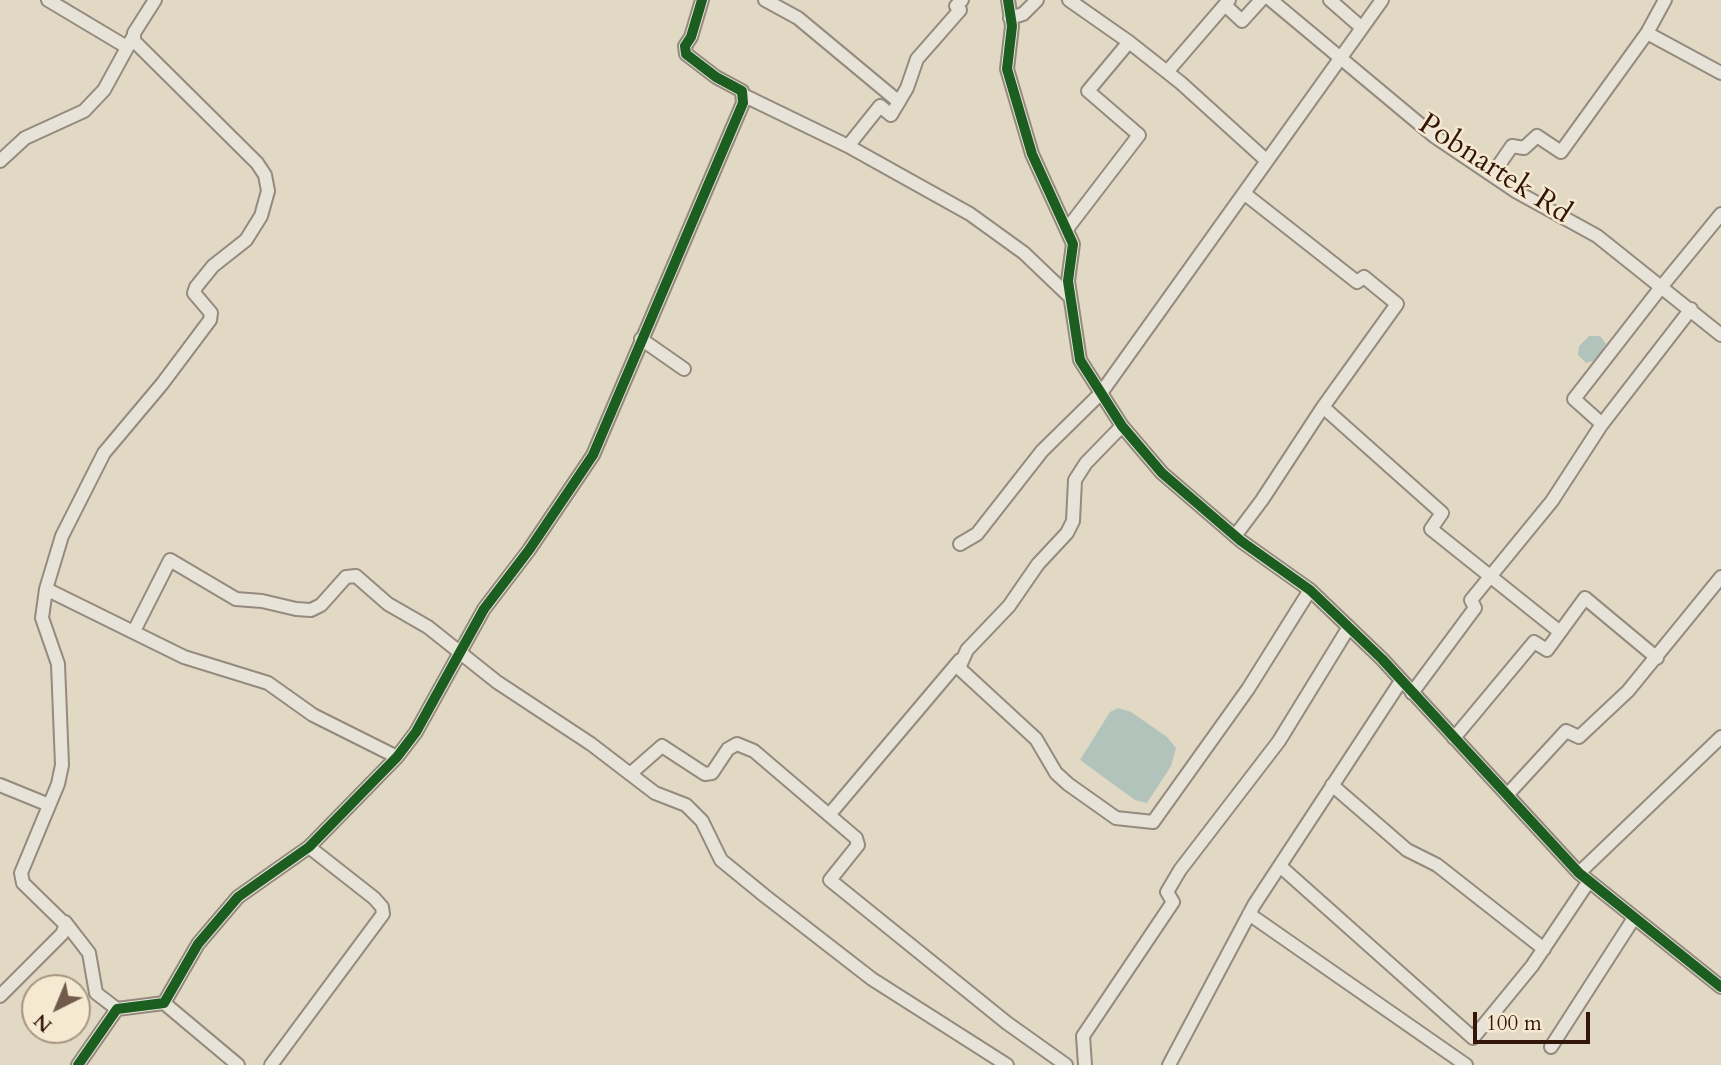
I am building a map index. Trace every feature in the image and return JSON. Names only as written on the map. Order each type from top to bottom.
[{"type":"street","points":[[48,0],[135,44],[257,163],[265,175],[268,191],[261,216],[246,240],[213,266],[196,287],[197,299],[211,313],[210,320],[96,467],[62,536],[46,589],[42,618],[58,664],[62,765],[58,784],[29,850],[22,880],[65,922],[89,953],[96,993],[117,1009],[164,1003],[238,1065]]},
{"type":"street","points":[[0,161],[25,138],[84,111],[104,90],[155,0]]},
{"type":"street","points":[[702,0],[691,37],[685,46],[686,54],[745,96],[848,146],[970,214],[1024,253],[1070,297]]},
{"type":"street","points":[[765,0],[798,18],[899,102]]},
{"type":"street","points":[[848,146],[880,106],[891,115],[917,59],[960,10],[956,6],[962,0]]},
{"type":"street","points":[[1008,0],[1010,18],[1007,69],[1032,154],[1073,244],[1068,281],[1080,360],[1122,426],[1161,473],[1235,536],[1310,590],[1349,627],[1584,877],[1721,987]]},
{"type":"street","points":[[1010,18],[1023,14],[1037,0]]},
{"type":"street","points":[[1069,0],[1167,72],[1267,161]]},
{"type":"street","points":[[1167,72],[1227,3],[1242,21],[1261,0]]},
{"type":"street","name":"Pobnartek Rd","points":[[1270,0],[1434,136],[1492,175],[1597,236],[1721,335]]},
{"type":"street","points":[[1329,0],[1362,28]]},
{"type":"street","points":[[960,544],[976,534],[1042,451],[1101,393],[1382,0]]},
{"type":"street","points":[[1492,175],[1512,146],[1524,148],[1537,136],[1561,152],[1647,33],[1665,0]]},
{"type":"street","points":[[1647,33],[1721,73]]},
{"type":"street","points":[[1067,229],[1139,135],[1088,91],[1129,43]]},
{"type":"street","points":[[164,1003],[193,951],[238,897],[309,847],[397,757],[416,732],[457,653],[484,609],[529,550],[593,455],[733,130],[745,96]]},
{"type":"street","points":[[1235,536],[1397,304],[1364,277],[1358,282],[1245,194]]},
{"type":"street","points":[[1602,424],[1574,399],[1721,214]]},
{"type":"street","points":[[1412,693],[1475,608],[1471,600],[1552,501],[1602,424],[1691,309]]},
{"type":"street","points":[[642,339],[684,369]]},
{"type":"street","points":[[1323,407],[1369,444],[1442,513],[1431,529],[1560,632]]},
{"type":"street","points":[[829,815],[1009,606],[1038,564],[1067,533],[1073,521],[1075,480],[1086,463],[1122,426]]},
{"type":"street","points":[[134,631],[166,564],[172,559],[236,599],[262,601],[296,609],[311,610],[321,605],[346,577],[356,576],[388,604],[428,627],[457,653],[655,793],[693,811],[702,821],[721,860],[765,896],[872,979],[1007,1065]]},
{"type":"street","points":[[1507,795],[1566,731],[1580,737],[1657,658],[1721,577]]},
{"type":"street","points":[[46,589],[184,657],[268,683],[313,715],[397,757]]},
{"type":"street","points":[[961,660],[959,668],[964,674],[1036,739],[1056,773],[1068,784],[1116,818],[1153,822],[1248,689],[1310,590]]},
{"type":"street","points":[[1454,738],[1534,642],[1547,650],[1585,598],[1657,658]]},
{"type":"street","points":[[1084,1065],[1083,1036],[1172,902],[1167,892],[1180,870],[1284,734],[1349,627]]},
{"type":"street","points":[[1169,1065],[1248,914],[1401,681]]},
{"type":"street","points":[[1280,866],[1471,1038],[1544,949],[1584,877],[1721,737]]},
{"type":"street","points":[[630,774],[662,746],[700,771],[712,773],[729,749],[737,744],[754,751],[858,842],[831,880],[1007,1023],[1066,1065]]},
{"type":"street","points":[[0,785],[49,805]]},
{"type":"street","points":[[1332,785],[1408,850],[1437,865],[1544,949]]},
{"type":"street","points":[[271,1065],[383,914],[382,906],[374,898],[309,847]]},
{"type":"street","points":[[1248,914],[1466,1065]]},
{"type":"street","points":[[1551,1047],[1634,918]]},
{"type":"street","points":[[0,996],[64,931],[65,922]]},
{"type":"street","points":[[78,1065],[117,1009]]},
{"type":"shaded area","points":[[1589,336],[1600,336],[1606,344],[1596,360],[1586,363],[1578,355],[1579,346]]},
{"type":"shaded area","points":[[1118,708],[1131,712],[1167,737],[1176,748],[1171,766],[1147,803],[1135,800],[1080,760],[1110,712]]},
{"type":"cycle path","points":[[78,1065],[117,1009],[164,1003],[198,944],[238,897],[309,847],[397,757],[416,732],[484,609],[529,550],[593,455],[743,103],[742,91],[716,77],[686,54],[685,46],[691,37],[702,0]]},
{"type":"cycle path","points":[[1008,0],[1012,26],[1007,69],[1032,154],[1073,244],[1068,281],[1080,360],[1122,426],[1162,473],[1241,541],[1310,590],[1382,659],[1579,873],[1721,987]]}]
